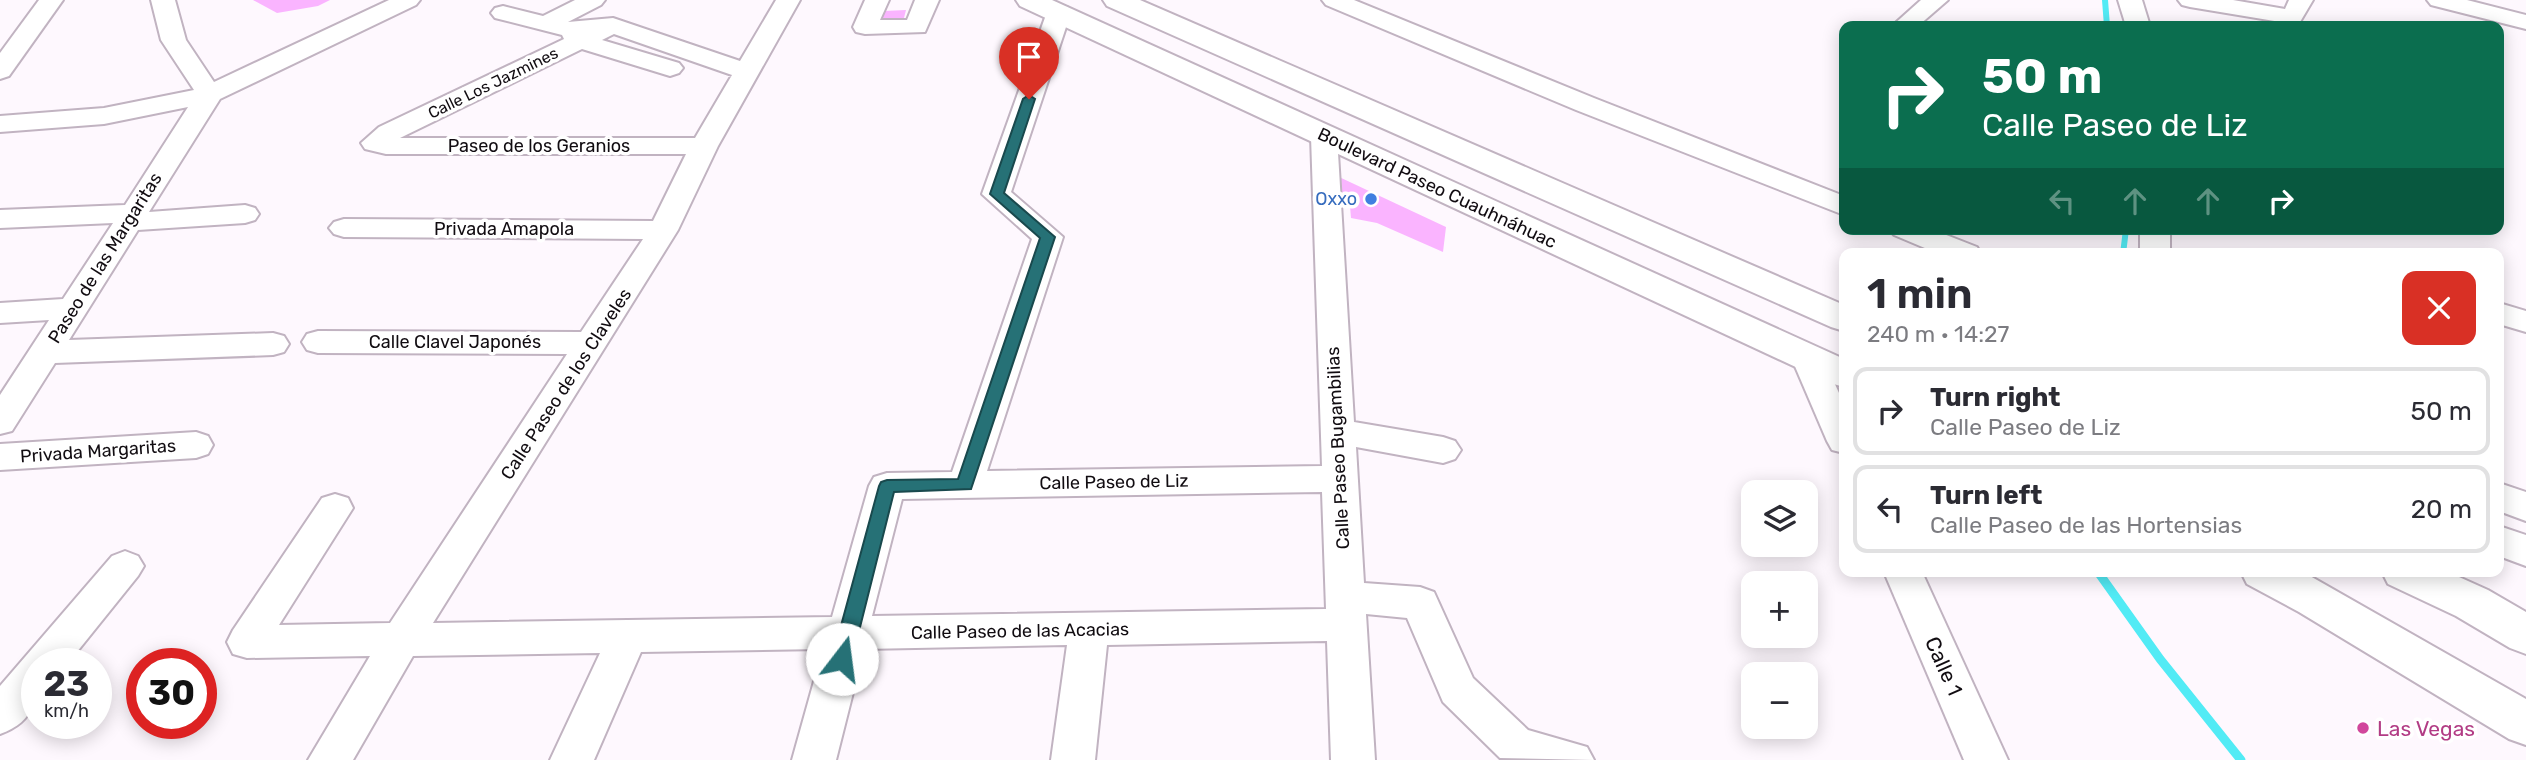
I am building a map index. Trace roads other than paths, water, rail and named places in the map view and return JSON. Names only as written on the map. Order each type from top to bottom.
[{"type":"main road","points":[[1117,0],[1839,316]]},
{"type":"main road","name":"Boulevard Paseo Cuauhnáhuac","points":[[1045,6],[1839,372]]},
{"type":"main road","points":[[2273,577],[2315,598],[2526,724]]},
{"type":"main road","points":[[2415,577],[2472,603],[2526,635]]},
{"type":"main road","points":[[2472,603],[2526,610]]},
{"type":"street","points":[[0,71],[51,0]]},
{"type":"street","points":[[163,0],[166,23],[181,59],[209,94]]},
{"type":"street","points":[[0,124],[104,116],[155,108],[209,94],[408,0]]},
{"type":"street","points":[[544,25],[593,0]]},
{"type":"street","name":"Calle Paseo de los Claveles","points":[[330,760],[400,642],[663,230],[704,146],[788,0]]},
{"type":"street","points":[[877,0],[865,27],[916,27],[927,0]]},
{"type":"street","points":[[1334,0],[1598,109],[1839,204]]},
{"type":"street","points":[[1910,21],[1936,0]]},
{"type":"street","points":[[2130,0],[2136,21]]},
{"type":"street","points":[[2190,0],[2297,9]]},
{"type":"street","points":[[2439,0],[2526,22]]},
{"type":"street","points":[[965,485],[1048,237],[996,194],[1045,6]]},
{"type":"street","points":[[503,13],[574,36],[743,81]]},
{"type":"street","name":"Calle Los Jazmines","points":[[375,143],[389,132],[574,36],[613,26],[743,81]]},
{"type":"street","name":"Paseo de las Margaritas","points":[[0,422],[209,94]]},
{"type":"street","name":"Calle Paseo Bugambilias","points":[[1324,136],[1353,760]]},
{"type":"street","name":"Paseo de los Geranios","points":[[375,143],[386,146],[704,146]]},
{"type":"street","points":[[0,219],[245,214]]},
{"type":"street","name":"Privada Amapola","points":[[344,228],[663,230]]},
{"type":"street","points":[[1919,235],[1951,248]]},
{"type":"street","points":[[0,313],[74,308]]},
{"type":"street","points":[[2504,315],[2526,322]]},
{"type":"street","name":"Calle Clavel Japonés","points":[[318,342],[592,343]]},
{"type":"street","points":[[45,352],[273,344]]},
{"type":"street","points":[[1807,357],[1839,430]]},
{"type":"street","points":[[1337,431],[1430,439]]},
{"type":"street","name":"Privada Margaritas","points":[[0,457],[196,445]]},
{"type":"street","name":"Calle Paseo de Liz","points":[[849,634],[887,486],[1340,479]]},
{"type":"street","points":[[2504,487],[2526,496]]},
{"type":"street","points":[[2504,498],[2526,507]]},
{"type":"street","name":"Calle Paseo de las Acacias","points":[[335,508],[247,642],[400,642],[1089,629],[1345,611],[1419,603],[1458,690],[1515,745],[1572,760]]},
{"type":"street","points":[[2504,542],[2526,551]]},
{"type":"street","points":[[56,648],[124,566]]},
{"type":"street","name":"Calle 1","points":[[1905,577],[1986,760]]},
{"type":"street","points":[[1073,760],[1089,629]]},
{"type":"street","points":[[814,760],[849,634]]},
{"type":"street","points":[[572,760],[628,636]]},
{"type":"street","points":[[0,716],[21,691]]},
{"type":"waterway","points":[[2105,0],[2107,21]]},
{"type":"waterway","points":[[2124,248],[2125,235]]},
{"type":"waterway","points":[[2102,577],[2160,659],[2241,760]]},
{"type":"place","name":"Oxxo","points":[[1371,199]]},
{"type":"place","name":"Las Vegas","points":[[2363,728]]}]
